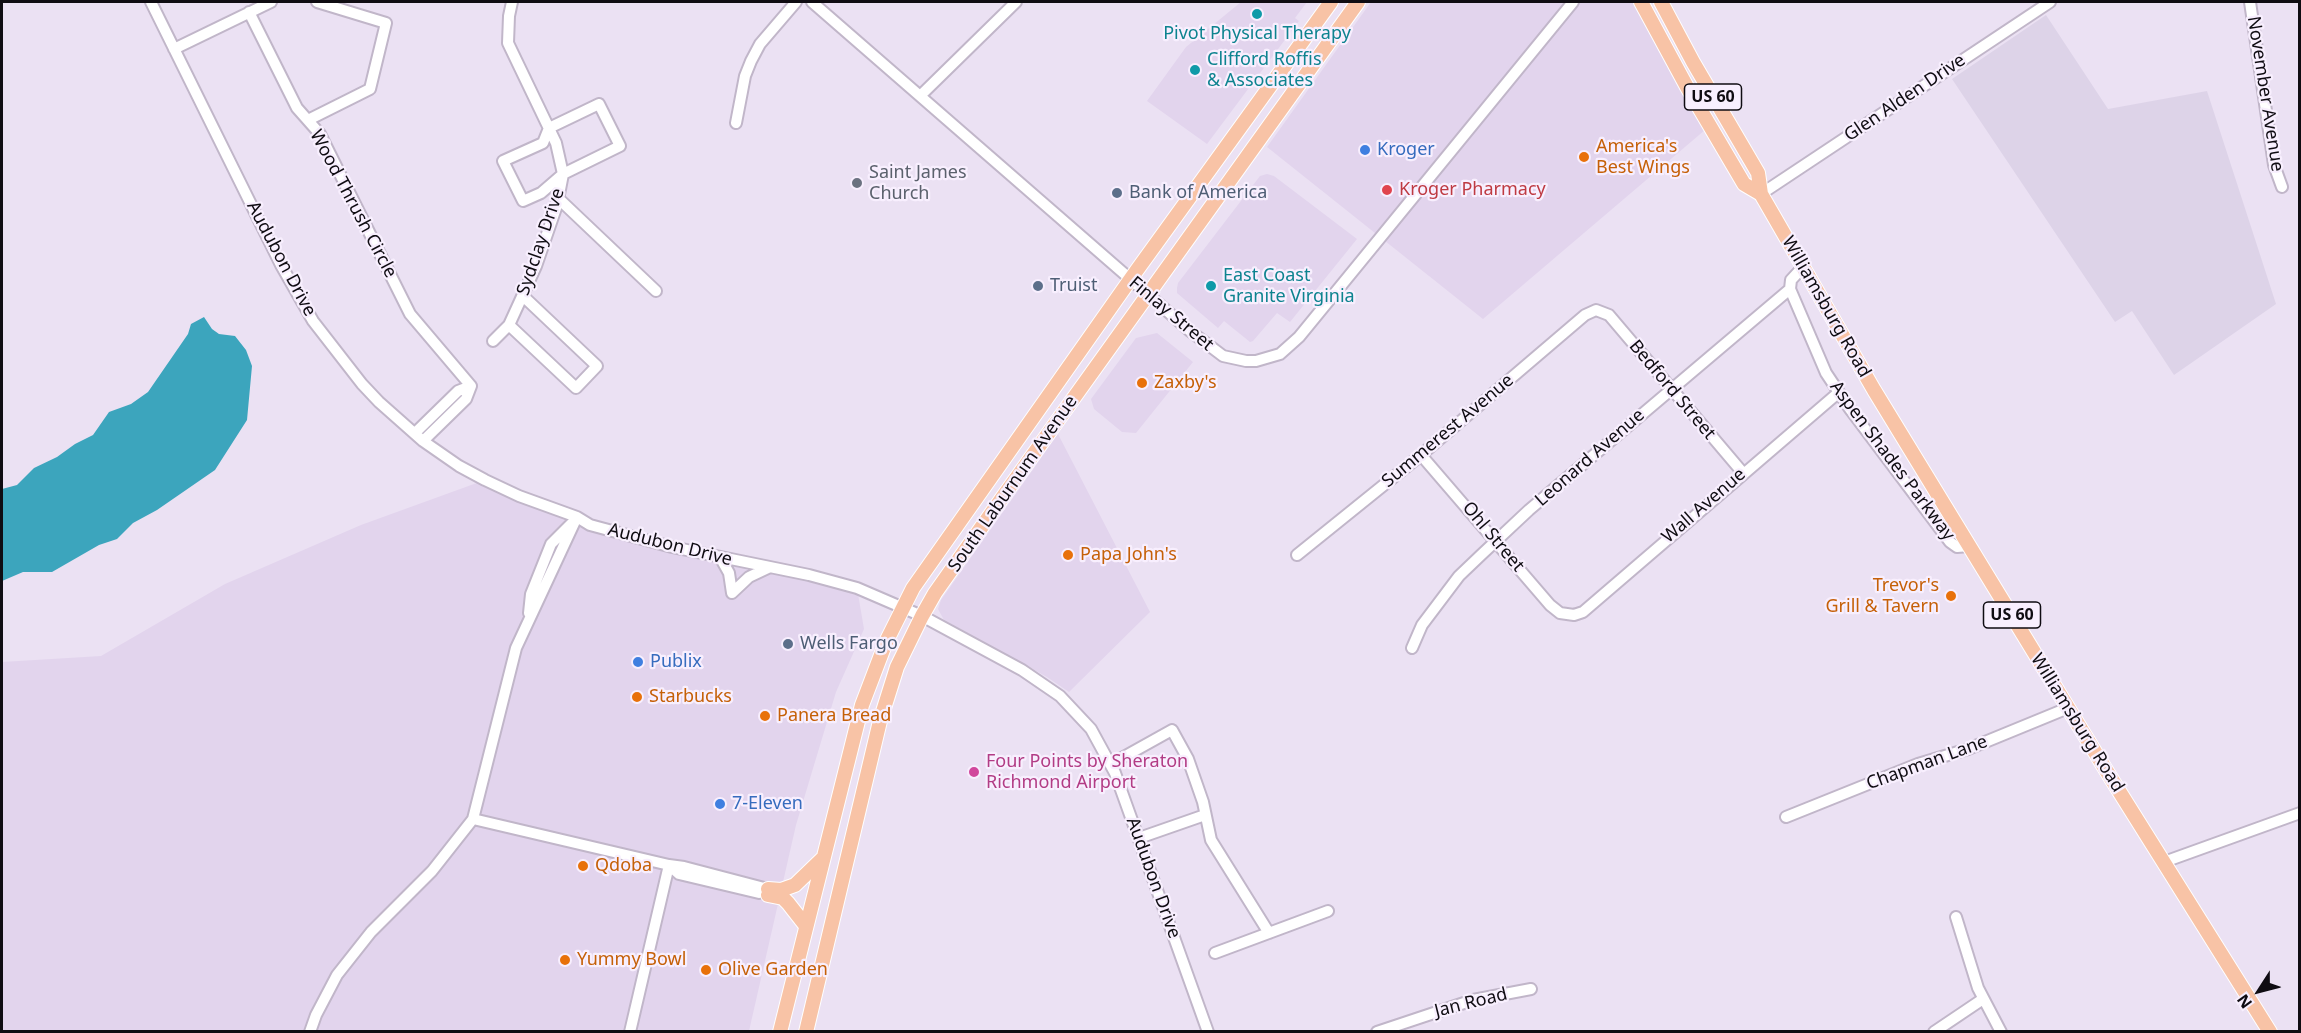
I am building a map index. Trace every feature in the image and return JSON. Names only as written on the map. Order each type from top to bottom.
[{"type":"main road","name":"South Laburnum Avenue","points":[[780,1032],[867,688],[903,608],[928,565],[1330,2]]},
{"type":"main road","name":"South Laburnum Avenue","points":[[806,1032],[882,713],[897,667],[922,616],[935,593],[1147,294],[1358,2]]},
{"type":"main road","name":"Williamsburg Road","points":[[1641,2],[1687,87],[1744,184],[1761,194]]},
{"type":"main road","name":"Williamsburg Road","points":[[1661,2],[1758,173],[1761,194],[1874,390],[2068,708],[2270,1032]]},
{"type":"main road","points":[[767,892],[781,891],[795,885],[823,858]]},
{"type":"main road","points":[[767,892],[783,898],[806,926]]},
{"type":"street","name":"Audubon Drive","points":[[151,2],[281,265],[313,321],[367,390],[423,441],[484,480],[519,496],[577,517],[590,525],[720,557],[842,583],[922,616],[1022,670],[1060,696],[1090,729],[1111,764],[1208,1032]]},
{"type":"street","points":[[174,49],[271,2]]},
{"type":"street","points":[[308,120],[370,89],[386,23],[317,2]]},
{"type":"street","name":"Sydclay Drive","points":[[493,341],[509,325],[536,266],[559,199],[563,174],[556,143],[508,43],[512,2]]},
{"type":"street","points":[[736,123],[742,90],[751,61],[760,44],[796,2]]},
{"type":"street","name":"Finlay Street","points":[[812,2],[1190,331],[1223,356],[1256,361],[1280,354],[1299,337],[1573,2]]},
{"type":"street","points":[[920,96],[1016,2]]},
{"type":"street","name":"Glen Alden Drive","points":[[1761,194],[2034,6],[2050,2]]},
{"type":"street","name":"November Avenue","points":[[2250,2],[2274,165],[2282,187]]},
{"type":"street","name":"Wood Thrush Circle","points":[[249,12],[297,108],[320,134],[410,314],[471,386]]},
{"type":"street","points":[[600,104],[620,146],[563,174],[541,193],[522,201],[503,162],[543,143],[549,128],[600,104]]},
{"type":"street","points":[[559,199],[656,291]]},
{"type":"street","points":[[1790,289],[1791,280],[1803,267]]},
{"type":"street","name":"Leonard Avenue","points":[[1412,648],[1422,625],[1459,576],[1671,388],[1790,289]]},
{"type":"street","name":"Aspen Shades Parkway","points":[[1790,289],[1826,373],[1838,393],[1950,542],[1957,547],[1969,546]]},
{"type":"street","points":[[509,325],[576,388],[597,366],[523,296]]},
{"type":"street","name":"Bedford Street","points":[[1599,310],[1609,315],[1743,473]]},
{"type":"street","name":"Summerest Avenue","points":[[1298,555],[1421,455],[1585,315],[1599,310]]},
{"type":"street","points":[[415,433],[458,391],[471,386]]},
{"type":"street","points":[[423,441],[466,399],[471,386]]},
{"type":"street","name":"Wall Avenue","points":[[1568,615],[1582,612],[1838,393]]},
{"type":"street","name":"Ohl Street","points":[[1421,455],[1550,604],[1560,613],[1568,615]]},
{"type":"street","points":[[310,1032],[316,1015],[337,975],[371,932],[432,872],[473,819],[516,648],[528,622],[531,594],[551,544],[577,517]]},
{"type":"street","points":[[720,557],[729,573],[732,593],[749,577],[768,567]]},
{"type":"street","name":"Chapman Lane","points":[[1786,817],[1918,764],[1968,749],[2068,708]]},
{"type":"street","points":[[1111,764],[1172,730],[1188,759],[1203,802],[1211,840],[1269,933]]},
{"type":"street","points":[[2164,862],[2300,813]]},
{"type":"street","points":[[1139,838],[1205,815]]},
{"type":"street","points":[[473,819],[684,867],[767,892]]},
{"type":"street","points":[[630,1032],[669,865]]},
{"type":"street","points":[[1215,953],[1328,911]]},
{"type":"street","points":[[1956,917],[1983,999],[2001,1032]]},
{"type":"street","name":"Jan Road","points":[[1377,1032],[1473,1000],[1531,989]]},
{"type":"street","points":[[1934,1032],[1983,999]]},
{"type":"street","points":[[301,1032],[316,1015]]},
{"type":"shaded area","points":[[1241,2],[1307,2],[1295,18],[1299,21],[1207,144],[1147,101],[1186,47]]},
{"type":"shaded area","points":[[1371,2],[1644,2],[1712,124],[1483,319],[1267,147]]},
{"type":"shaded area","points":[[2046,15],[2108,109],[2207,91],[2276,304],[2174,375],[2132,311],[2115,322],[1952,79]]},
{"type":"shaded area","points":[[1267,174],[1274,176],[1357,239],[1290,322],[1277,313],[1250,342],[1224,321],[1218,328],[1177,293],[1177,288],[1178,283],[1260,176]]},
{"type":"shaded area","points":[[1157,333],[1193,362],[1136,433],[1122,432],[1094,409],[1091,399],[1136,338]]},
{"type":"shaded area","points":[[1058,434],[1150,612],[1069,692],[1047,677],[944,620],[938,609],[941,600]]},
{"type":"shaded area","points":[[485,480],[590,525],[857,588],[864,629],[836,692],[796,825],[749,1031],[2,1032],[2,662],[101,656],[225,584],[361,525]]},
{"type":"water","points":[[204,317],[212,329],[219,334],[235,336],[246,350],[252,366],[247,420],[215,470],[157,510],[133,523],[117,539],[99,545],[52,572],[23,572],[2,581],[2,489],[17,485],[34,468],[93,435],[109,412],[131,404],[148,392],[188,334],[191,324]]},
{"type":"place","name":"Pivot Physical Therapy","points":[[1257,14]]},
{"type":"place","name":"Clifford Roffis & Associates","points":[[1195,70]]},
{"type":"place","name":"Kroger","points":[[1365,150]]},
{"type":"place","name":"America's Best Wings","points":[[1584,157]]},
{"type":"place","name":"Saint James Church","points":[[857,183]]},
{"type":"place","name":"Kroger Pharmacy","points":[[1387,190]]},
{"type":"place","name":"Bank of America","points":[[1117,193]]},
{"type":"place","name":"Truist","points":[[1038,286]]},
{"type":"place","name":"East Coast Granite Virginia","points":[[1211,286]]},
{"type":"place","name":"Zaxby's","points":[[1142,383]]},
{"type":"place","name":"Papa John's","points":[[1068,555]]},
{"type":"place","name":"Trevor's Grill & Tavern","points":[[1951,596]]},
{"type":"place","name":"Wells Fargo","points":[[788,644]]},
{"type":"place","name":"Publix","points":[[638,662]]},
{"type":"place","name":"Starbucks","points":[[637,697]]},
{"type":"place","name":"Panera Bread","points":[[765,716]]},
{"type":"place","name":"Four Points by Sheraton Richmond Airport","points":[[974,772]]},
{"type":"place","name":"7-Eleven","points":[[720,804]]},
{"type":"place","name":"Qdoba","points":[[583,866]]},
{"type":"place","name":"Yummy Bowl","points":[[565,960]]},
{"type":"place","name":"Olive Garden","points":[[706,970]]}]
